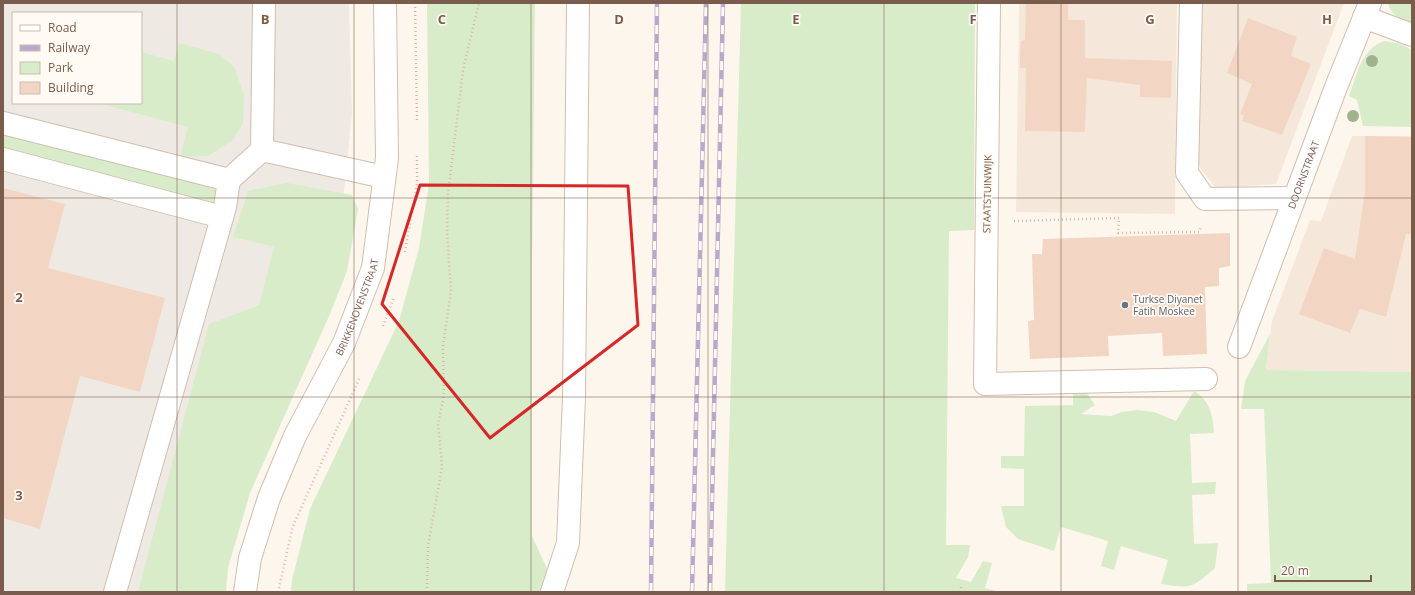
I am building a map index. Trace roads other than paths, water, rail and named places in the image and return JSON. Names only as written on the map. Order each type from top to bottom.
[{"type":"street","points":[[115,592],[222,218],[229,180],[262,150],[264,3]]},
{"type":"street","name":"BRIKKENOVENSTRAAT","points":[[245,592],[250,558],[269,498],[295,436],[344,343],[373,268],[387,158],[385,3]]},
{"type":"street","points":[[552,592],[568,543],[574,397],[578,3]]},
{"type":"street","name":"STAATSTUINWIJK","points":[[989,3],[985,384],[1206,379]]},
{"type":"street","points":[[1191,3],[1187,172],[1205,198],[1294,198]]},
{"type":"street","points":[[1367,10],[1412,35]]},
{"type":"street","name":"DOORNSTRAAT","points":[[1239,347],[1294,198],[1367,10]]},
{"type":"street","points":[[3,123],[229,180]]},
{"type":"street","points":[[262,150],[384,176]]},
{"type":"street","points":[[3,159],[222,218]]},
{"type":"railway","points":[[651,592],[657,3]]},
{"type":"railway","points":[[692,592],[706,3]]},
{"type":"railway","points":[[710,592],[723,3]]},
{"type":"place","name":"Turkse Diyanet Fatih Moskee","points":[[1125,305]]}]
